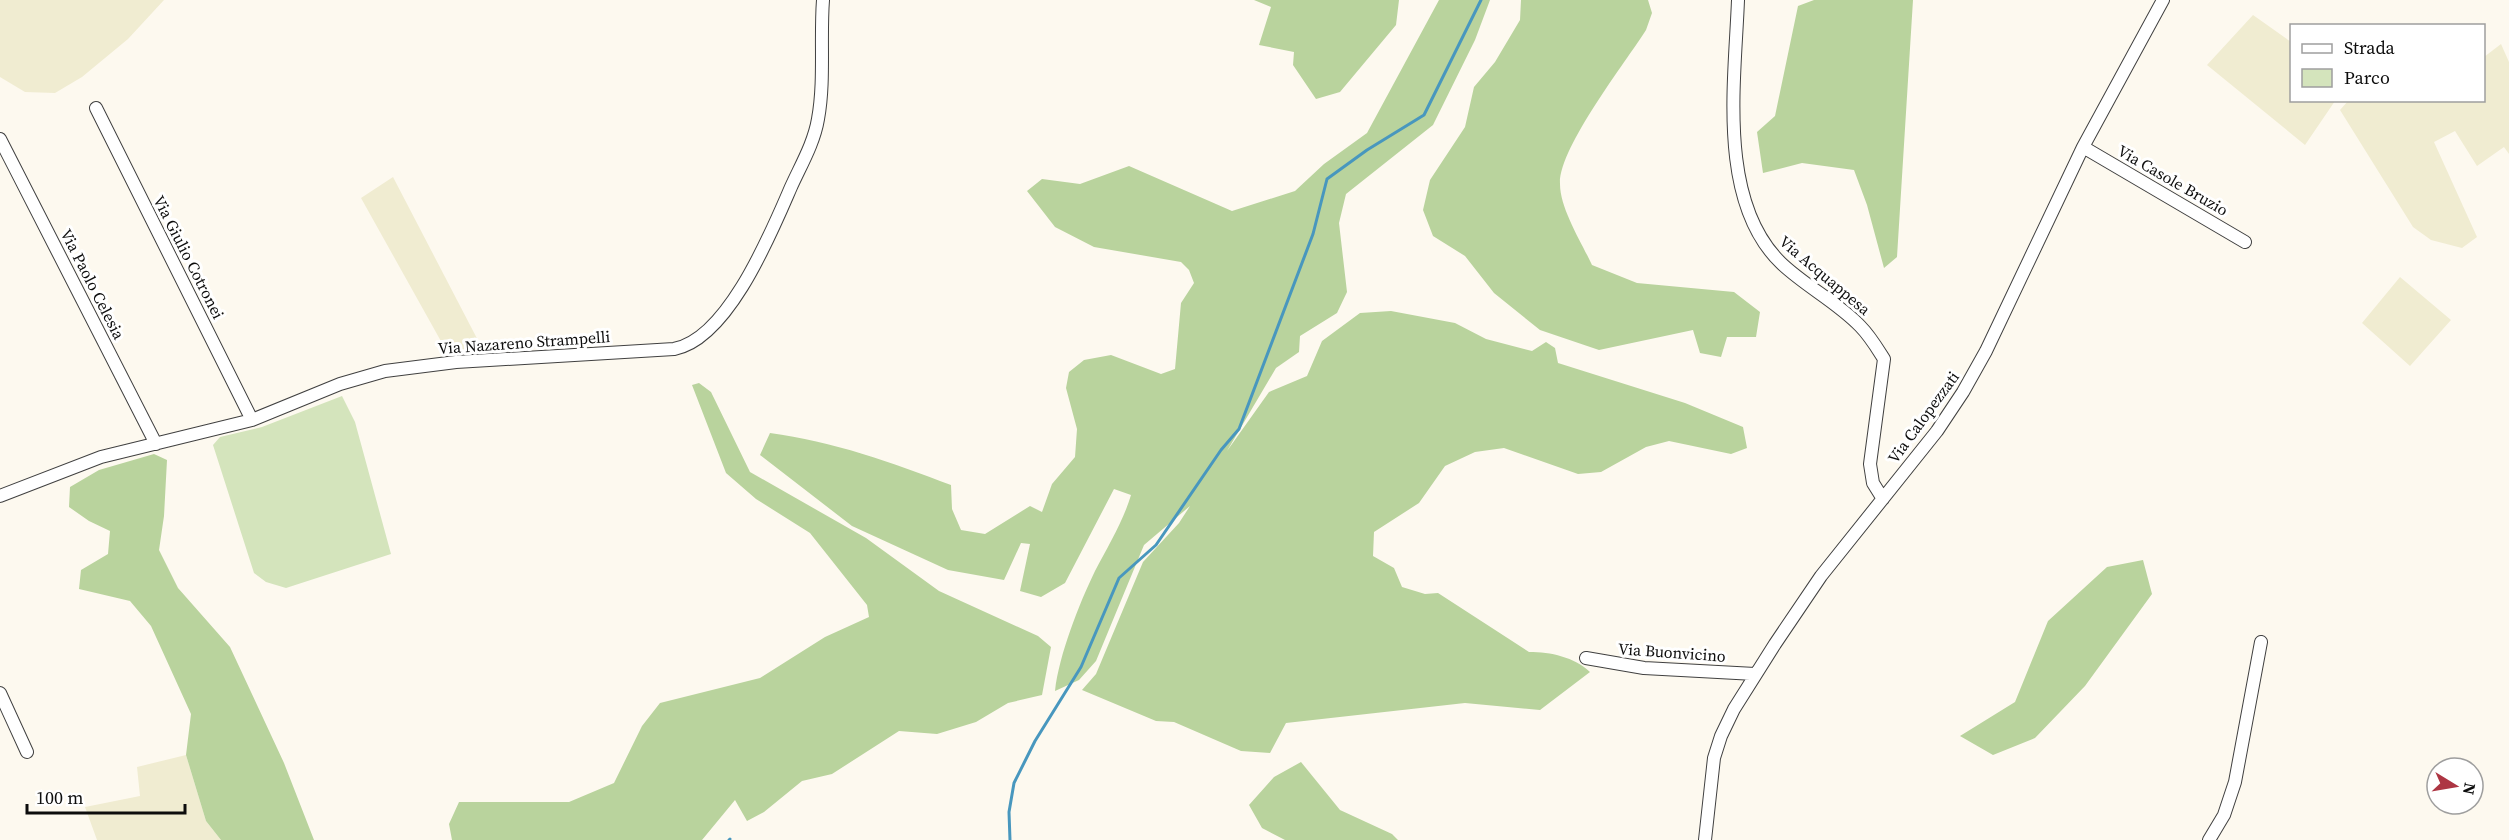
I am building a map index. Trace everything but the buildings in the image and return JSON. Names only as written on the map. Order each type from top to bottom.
[{"type":"street","name":"Via Nazareno Strampelli","points":[[0,496],[75,465],[252,420],[340,384],[391,370],[456,362],[674,349],[697,339],[731,301],[759,258],[813,136],[820,103],[823,0]]},
{"type":"street","name":"Via Acquappesa","points":[[1738,0],[1735,132],[1739,175],[1745,203],[1754,227],[1770,252],[1789,270],[1858,324],[1884,359],[1870,465],[1873,483],[1883,498]]},
{"type":"street","name":"Via Calopezzati","points":[[1705,840],[1718,743],[1734,709],[1821,576],[1937,431],[1970,382],[2083,147],[2163,0]]},
{"type":"street","name":"Via Giulio Cotronei","points":[[96,108],[252,420]]},
{"type":"street","name":"Via Paolo Celesia","points":[[0,139],[156,444]]},
{"type":"street","name":"Via Casole Bruzio","points":[[2083,147],[2245,242]]},
{"type":"street","points":[[2209,840],[2224,815],[2235,782],[2261,642]]},
{"type":"street","name":"Via Buonvicino","points":[[1587,658],[1633,667],[1755,674]]},
{"type":"street","points":[[0,693],[27,752]]},
{"type":"shaded area","points":[[0,0],[164,0],[128,39],[82,77],[55,93],[25,92],[0,77]]},
{"type":"shaded area","points":[[2253,15],[2290,41],[2290,102],[2334,102],[2305,145],[2207,65]]},
{"type":"shaded area","points":[[2501,44],[2509,62],[2509,154],[2504,147],[2477,166],[2455,131],[2434,142],[2477,237],[2462,248],[2431,240],[2413,227],[2340,110],[2347,102],[2485,102],[2485,56]]},
{"type":"shaded area","points":[[393,177],[483,350],[447,352],[361,198]]},
{"type":"shaded area","points":[[2400,277],[2451,320],[2410,366],[2362,323]]},
{"type":"shaded area","points":[[186,755],[206,821],[221,840],[97,840],[85,807],[140,796],[137,767]]},
{"type":"green space","points":[[1254,0],[1399,0],[1396,25],[1340,92],[1316,99],[1293,65],[1294,52],[1259,45],[1271,7]]},
{"type":"green space","points":[[1439,0],[1490,0],[1475,40],[1433,125],[1346,194],[1339,223],[1347,292],[1337,313],[1300,336],[1299,352],[1276,368],[1227,451],[1269,392],[1307,376],[1322,341],[1360,313],[1391,311],[1455,323],[1486,339],[1532,351],[1546,342],[1555,348],[1558,363],[1685,403],[1743,427],[1747,448],[1731,454],[1669,441],[1646,447],[1601,472],[1578,474],[1504,448],[1475,452],[1445,466],[1419,503],[1374,532],[1373,556],[1394,568],[1402,587],[1425,594],[1438,593],[1529,652],[1562,656],[1590,672],[1540,710],[1465,703],[1286,723],[1270,753],[1241,751],[1174,722],[1156,721],[1082,690],[1096,674],[1143,562],[1179,523],[1190,506],[1144,545],[1096,661],[1079,680],[1055,691],[1065,646],[1076,614],[1095,571],[1120,524],[1131,495],[1114,489],[1065,583],[1041,597],[1020,591],[1030,544],[1021,543],[1004,580],[948,570],[852,526],[760,455],[770,433],[839,447],[951,485],[952,509],[961,530],[985,534],[1030,506],[1042,512],[1052,484],[1075,457],[1077,429],[1066,388],[1069,372],[1084,360],[1111,355],[1161,374],[1175,369],[1181,303],[1194,283],[1189,270],[1181,262],[1094,247],[1055,227],[1027,191],[1042,179],[1080,184],[1129,166],[1232,211],[1295,191],[1324,164],[1367,133]]},
{"type":"green space","points":[[1521,0],[1648,0],[1652,13],[1646,30],[1594,106],[1562,169],[1560,184],[1564,204],[1572,226],[1592,265],[1637,283],[1734,292],[1760,312],[1756,337],[1727,337],[1721,357],[1700,353],[1693,330],[1599,350],[1540,330],[1494,293],[1465,256],[1433,236],[1423,210],[1430,180],[1465,127],[1474,87],[1495,62],[1520,20]]},
{"type":"green space","points":[[1814,0],[1913,0],[1897,257],[1884,268],[1867,205],[1854,170],[1802,163],[1763,173],[1757,132],[1775,116],[1798,6]]},
{"type":"green space","points":[[699,383],[711,392],[750,472],[866,538],[939,591],[1038,636],[1051,647],[1042,695],[1008,703],[976,722],[937,734],[899,731],[832,774],[802,781],[764,812],[747,821],[735,800],[702,840],[452,840],[449,824],[459,802],[569,802],[614,783],[642,726],[660,703],[760,678],[825,637],[869,617],[867,605],[810,533],[756,499],[726,473],[692,385]]},
{"type":"green space","points":[[342,396],[355,422],[391,554],[286,588],[266,582],[254,573],[213,445],[220,437],[262,427]]},
{"type":"green space","points":[[154,454],[167,460],[164,516],[159,550],[178,588],[230,647],[284,763],[314,840],[221,840],[206,821],[186,755],[191,714],[151,626],[130,601],[79,589],[81,570],[108,554],[110,531],[89,521],[69,507],[70,487],[99,470]]},
{"type":"green space","points":[[2143,560],[2152,594],[2085,686],[2035,738],[1993,755],[1960,736],[2015,702],[2048,621],[2107,567]]},
{"type":"green space","points":[[1301,762],[1340,810],[1392,834],[1398,840],[1285,840],[1262,828],[1249,805],[1274,777]]},
{"type":"waterway","points":[[1010,840],[1009,812],[1014,783],[1035,741],[1081,667],[1119,578],[1156,545],[1221,450],[1239,429],[1313,234],[1327,179],[1367,150],[1424,115],[1481,0]]}]
